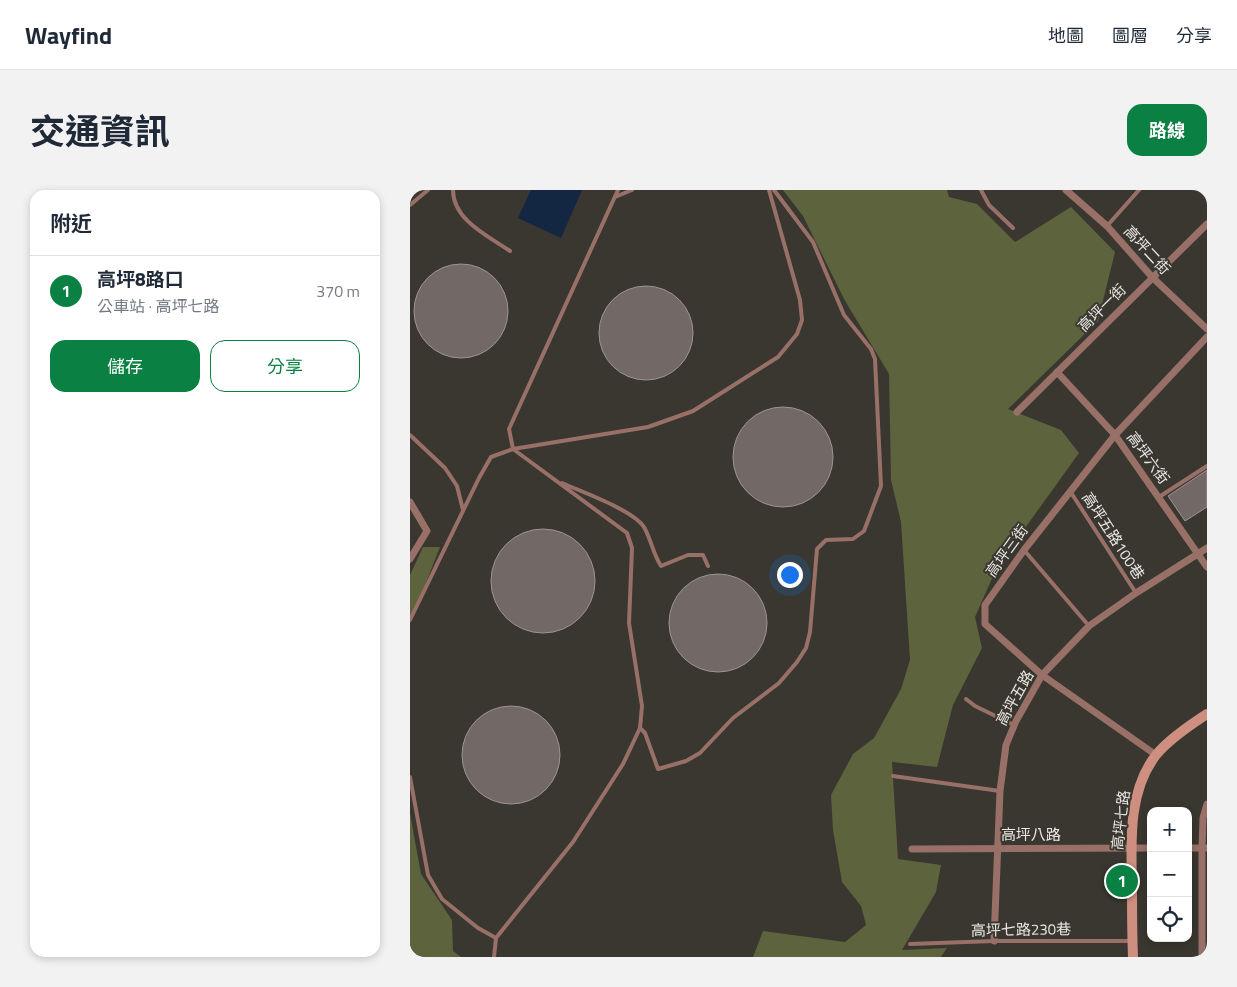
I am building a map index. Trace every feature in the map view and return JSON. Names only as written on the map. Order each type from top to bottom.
[{"type":"street","name":"高坪二街","points":[[1066,190],[1107,226],[1153,278],[1207,329]]},
{"type":"street","name":"高坪一街","points":[[1017,412],[1207,224]]},
{"type":"street","name":"高坪三街","points":[[1156,755],[1042,675],[985,624],[985,605],[1024,550],[1115,435],[1207,337]]},
{"type":"street","name":"高坪六街","points":[[1057,372],[1115,435],[1207,566]]},
{"type":"street","points":[[410,502],[426,531],[410,559]]},
{"type":"street","name":"高坪五路","points":[[994,941],[996,849],[1000,791],[1006,745],[1014,725],[1042,675],[1088,626],[1207,548]]},
{"type":"street","name":"高坪七路","points":[[1133,957],[1133,818],[1140,785],[1156,755],[1184,730],[1207,714]]},
{"type":"street","points":[[1202,957],[1204,910],[1203,818],[1207,804]]},
{"type":"street","name":"高坪八路","points":[[912,848],[1147,848]]},
{"type":"lane","points":[[410,205],[428,190]]},
{"type":"lane","points":[[453,190],[453,201],[463,218],[510,251]]},
{"type":"lane","points":[[494,957],[496,938],[573,842],[623,764],[640,728],[642,706],[629,623],[632,548],[627,533],[513,449],[509,430],[618,190]]},
{"type":"lane","points":[[615,197],[632,190]]},
{"type":"lane","points":[[410,620],[478,478],[492,457],[513,449],[648,428],[693,410],[778,357],[797,334],[802,320],[800,300],[768,190]]},
{"type":"lane","points":[[640,728],[645,732],[658,769],[686,761],[700,753],[733,718],[779,683],[806,648],[810,632],[817,549],[826,540],[853,539],[864,531],[881,486],[875,359],[871,349],[844,315],[812,242],[774,190]]},
{"type":"lane","points":[[981,190],[989,205],[1013,228]]},
{"type":"lane","points":[[1107,226],[1139,190]]},
{"type":"lane","points":[[410,435],[445,468],[457,486],[463,510]]},
{"type":"lane","points":[[1159,497],[1207,466]]},
{"type":"lane","points":[[556,480],[627,512],[643,526],[655,558],[661,566],[688,554],[703,555],[708,566]]},
{"type":"lane","name":"高坪五路100巷","points":[[1070,491],[1136,593]]},
{"type":"lane","points":[[1024,550],[1088,626]]},
{"type":"lane","points":[[966,698],[975,706],[1014,725]]},
{"type":"lane","points":[[893,776],[1000,791]]},
{"type":"lane","points":[[410,777],[428,876],[442,899],[472,924],[496,938]]},
{"type":"lane","name":"高坪七路230巷","points":[[910,944],[1132,940]]},
{"type":"green space","points":[[783,190],[947,190],[949,197],[977,204],[1015,242],[1071,207],[1115,252],[1098,321],[1008,409],[1061,430],[1079,453],[997,567],[975,617],[982,648],[953,705],[937,767],[892,762],[898,859],[941,865],[936,892],[902,950],[947,948],[941,957],[753,957],[763,931],[845,942],[866,925],[861,906],[842,882],[833,830],[831,795],[853,754],[874,738],[901,689],[910,660],[901,522],[891,480],[889,374],[844,299],[803,216]]},
{"type":"green space","points":[[423,547],[440,547],[410,623],[410,575]]},
{"type":"green space","points":[[410,813],[421,874],[452,920],[453,951],[461,957],[410,957]]},
{"type":"water","points":[[531,190],[582,190],[561,238],[518,218]]},
{"type":"building","points":[[461,264],[479,268],[494,278],[504,293],[508,311],[504,329],[494,344],[479,354],[461,358],[443,354],[428,344],[418,329],[414,311],[418,293],[428,278],[443,268]]},
{"type":"building","points":[[646,286],[664,290],[679,300],[689,315],[693,333],[689,351],[679,366],[664,376],[646,380],[628,376],[613,366],[603,351],[599,333],[603,315],[613,300],[628,290]]},
{"type":"building","points":[[773,407],[793,407],[802,410],[819,421],[830,438],[833,447],[833,467],[830,476],[819,493],[802,504],[793,507],[773,507],[755,499],[741,485],[733,467],[733,447],[741,429],[755,415]]},
{"type":"building","points":[[1207,470],[1207,507],[1185,521],[1168,496]]},
{"type":"building","points":[[543,529],[563,533],[580,544],[591,561],[595,581],[591,601],[580,618],[563,629],[543,633],[523,629],[506,618],[495,601],[491,581],[495,561],[506,544],[523,533]]},
{"type":"building","points":[[718,574],[728,575],[745,582],[759,596],[766,613],[766,633],[759,650],[745,664],[728,671],[718,672],[708,671],[691,664],[677,650],[670,633],[669,623],[670,613],[677,596],[691,582],[708,575]]},
{"type":"building","points":[[511,706],[530,709],[546,720],[557,736],[560,755],[557,774],[546,790],[530,801],[511,804],[492,801],[476,790],[465,774],[462,755],[465,736],[476,720],[492,709]]},
{"type":"place","name":"高坪8路口","points":[[1122,881]]}]
